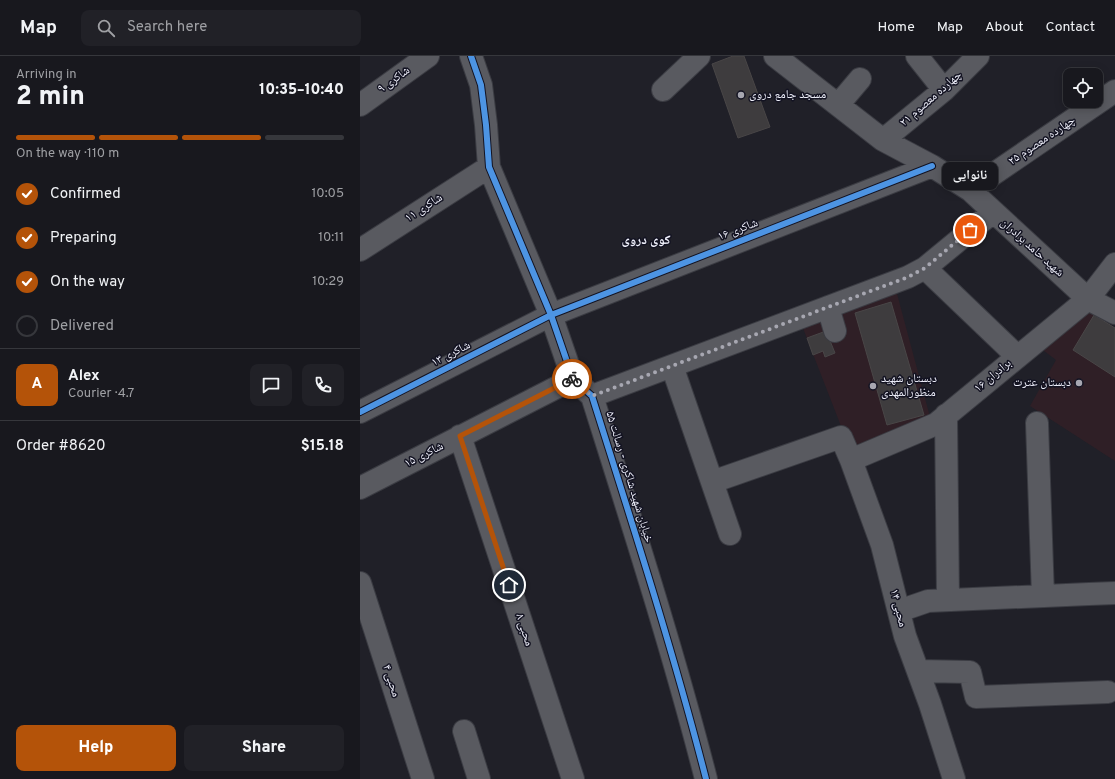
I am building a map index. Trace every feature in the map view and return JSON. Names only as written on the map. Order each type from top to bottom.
[{"type":"street","name":"شاکری ۹","points":[[360,105],[428,56]]},
{"type":"street","points":[[471,56],[481,85],[489,167],[551,315],[573,379],[592,396],[908,277],[925,268],[993,212]]},
{"type":"street","points":[[663,90],[698,56]]},
{"type":"street","name":"شهید حامد برادران","points":[[775,56],[884,140],[932,166],[970,190],[1088,299],[1115,313]]},
{"type":"street","points":[[917,56],[944,90]]},
{"type":"street","name":"چهارده معصوم ۲۱","points":[[884,140],[944,90],[978,56]]},
{"type":"street","points":[[838,105],[860,79]]},
{"type":"street","name":"چهارده معصوم ۲۵","points":[[970,190],[1115,91]]},
{"type":"street","name":"شاکری ۱۶","points":[[551,315],[932,166]]},
{"type":"street","name":"شاکری ۱۱","points":[[360,250],[489,167]]},
{"type":"street","name":"برادران ۱۶","points":[[851,460],[936,424],[1088,299],[1115,264]]},
{"type":"street","points":[[925,268],[1017,356]]},
{"type":"street","points":[[828,307],[835,331]]},
{"type":"street","name":"شاکری ۱۳","points":[[360,412],[551,315]]},
{"type":"street","points":[[672,366],[730,534]]},
{"type":"street","name":"شاکری ۱۵","points":[[360,488],[573,379]]},
{"type":"street","name":"خیابان شهید شاکری - رسالت ۵۵","points":[[592,396],[662,620],[692,722],[706,779]]},
{"type":"street","points":[[946,415],[948,600]]},
{"type":"street","points":[[1037,424],[1043,596]]},
{"type":"street","name":"محبی ۸","points":[[460,436],[573,779]]},
{"type":"street","name":"محبی ۱۴","points":[[712,482],[841,437],[882,545],[905,636],[930,704],[954,779]]},
{"type":"street","name":"محبی ۴","points":[[360,583],[423,779]]},
{"type":"street","points":[[899,611],[928,601],[1115,593]]},
{"type":"street","points":[[918,671],[970,672],[976,697],[1108,692]]},
{"type":"street","points":[[464,731],[479,779]]},
{"type":"shaded area","name":"دبستان شهید منظورالمهدی","points":[[896,290],[930,417],[851,452],[801,323]]},
{"type":"shaded area","name":"دبستان عترت","points":[[1086,309],[1115,328],[1115,461],[1030,406],[1056,360],[1039,347]]},
{"type":"building","name":"مسجد جامع دروی","points":[[733,56],[744,56],[770,127],[738,138],[712,64]]},
{"type":"building","name":"دبستان شهید منظورالمهدی","points":[[891,302],[924,415],[887,425],[855,313]]},
{"type":"building","name":"دبستان عترت","points":[[1094,315],[1115,328],[1115,377],[1073,350]]},
{"type":"building","points":[[826,331],[835,353],[825,357],[823,351],[813,355],[807,338]]},
{"type":"cycle path","points":[[471,56],[481,85],[489,167],[551,315],[573,379],[592,396],[666,635],[706,779]]},
{"type":"cycle path","points":[[360,412],[551,315],[932,166]]},
{"type":"way so far","points":[[572,379],[592,396],[908,277],[925,268],[970,230]]},
{"type":"place","name":"مسجد جامع دروی","points":[[741,95]]},
{"type":"place","name":"نانوایی","points":[[970,230]]},
{"type":"place","name":"دبستان عترت","points":[[1079,383]]},
{"type":"place","name":"دبستان شهید منظورالمهدی","points":[[873,386]]},
{"type":"district","name":"کوی دروی","points":[[646,241]]},
{"type":"route","points":[[509,585],[460,436],[572,379]]}]
